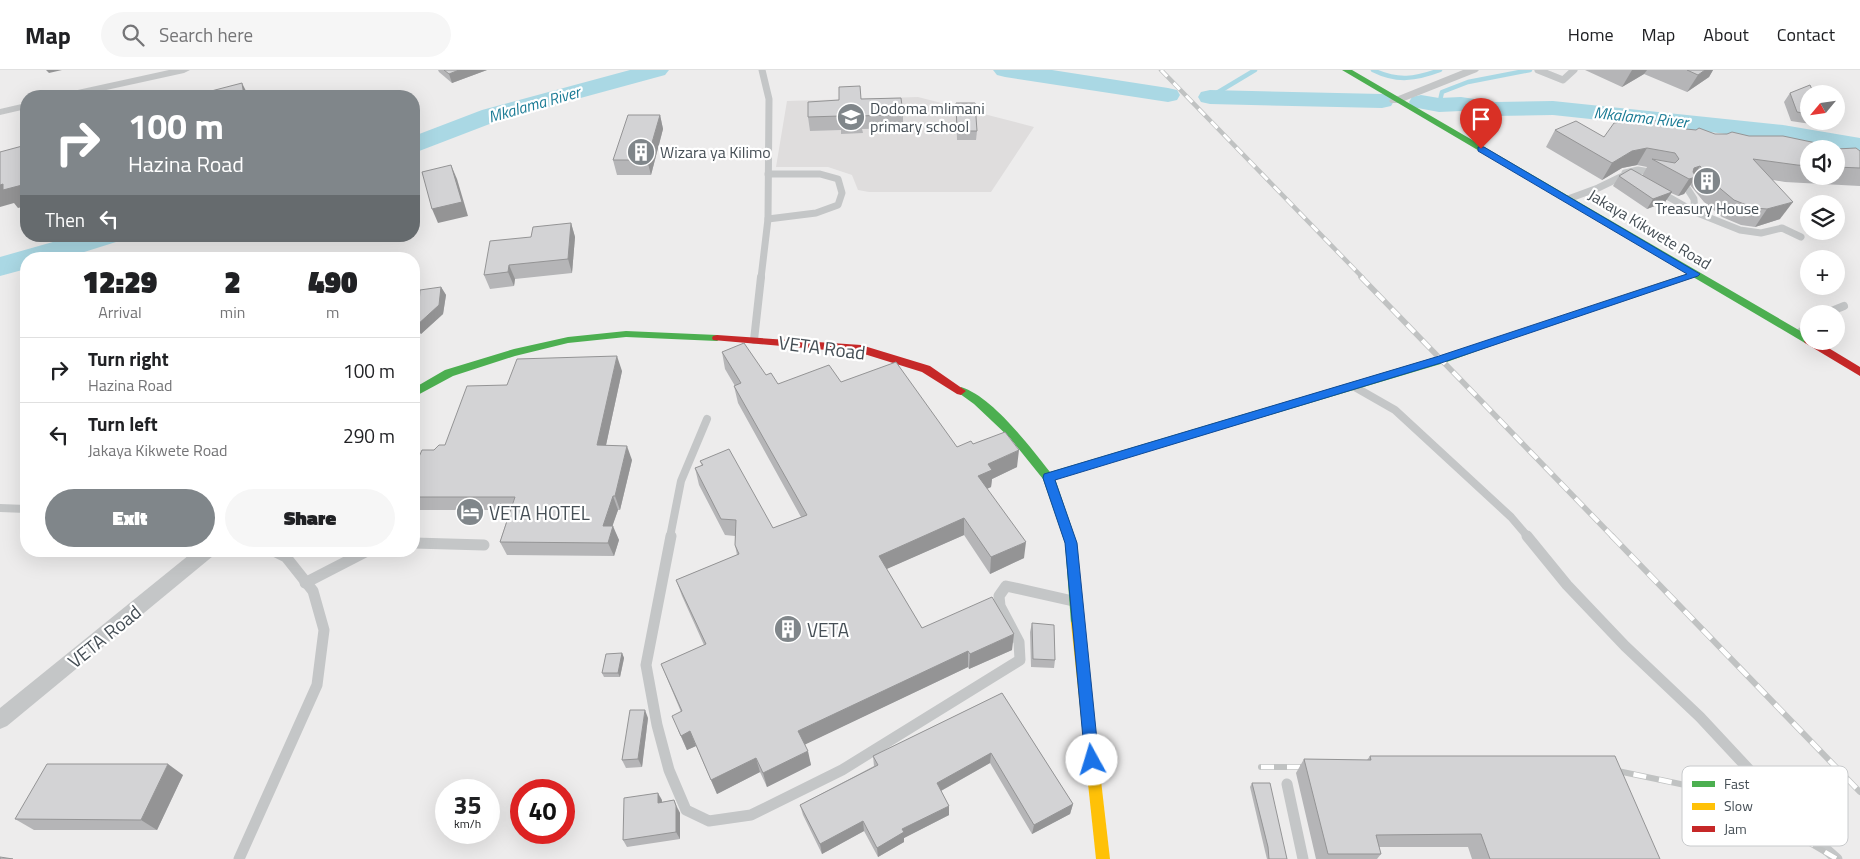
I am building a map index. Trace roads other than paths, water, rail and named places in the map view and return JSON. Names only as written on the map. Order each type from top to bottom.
[{"type":"street","points":[[92,90],[184,70]]},
{"type":"street","name":"Jakaya Kikwete Road","points":[[1346,70],[1395,101],[1568,199],[1798,334]]},
{"type":"street","points":[[1395,101],[1473,70]]},
{"type":"street","points":[[0,112],[20,107]]},
{"type":"street","points":[[1048,478],[1351,385],[1440,360],[1695,274]]},
{"type":"street","name":"VETA Road","points":[[420,390],[450,373],[568,340],[626,334],[754,340],[861,349],[926,369],[978,401],[1014,434],[1048,478],[1071,543],[1075,602],[1102,859]]},
{"type":"street","name":"Jakaya Kikwete Road","points":[[1824,350],[1860,372]]},
{"type":"street","name":"VETA Road","points":[[0,720],[200,557]]},
{"type":"lane","points":[[754,340],[768,219],[769,99],[762,70]]},
{"type":"lane","points":[[1538,70],[1563,80],[1574,70]]},
{"type":"lane","points":[[1568,199],[1598,188],[1626,173],[1638,170],[1663,175]]},
{"type":"lane","points":[[1626,173],[1634,178]]},
{"type":"lane","points":[[768,174],[820,174],[838,179],[842,193],[838,205],[816,213],[768,219]]},
{"type":"lane","points":[[1652,188],[1695,212],[1740,230],[1761,233],[1782,228],[1800,237]]},
{"type":"lane","points":[[1687,188],[1694,195],[1696,201],[1695,212]]},
{"type":"lane","points":[[1351,385],[1394,410],[1510,517],[1573,592],[1625,646],[1700,716],[1746,766]]},
{"type":"lane","points":[[706,419],[681,481],[646,665],[657,725],[669,770],[686,810],[709,821],[751,815],[842,770],[1020,660],[1019,642],[1000,606],[999,596],[1006,586],[1075,602]]},
{"type":"lane","points":[[0,508],[20,509]]},
{"type":"lane","points":[[420,542],[484,545]]},
{"type":"lane","points":[[239,859],[317,685],[324,630],[313,591],[286,557]]},
{"type":"lane","points":[[306,582],[355,557]]},
{"type":"lane","points":[[1287,784],[1302,859]]},
{"type":"lane","points":[[1822,846],[1837,859]]},
{"type":"waterway","name":"Mkalama River","points":[[420,143],[491,115],[657,70]]},
{"type":"waterway","name":"Mkalama River","points":[[1005,70],[1168,95]]},
{"type":"waterway","points":[[1210,97],[1255,70]]},
{"type":"waterway","points":[[1373,70],[1398,78],[1415,77],[1440,70]]},
{"type":"waterway","points":[[1439,105],[1442,92],[1468,82],[1530,70]]},
{"type":"waterway","name":"Mkalama River","points":[[1210,97],[1382,101]]},
{"type":"waterway","name":"Mkalama River","points":[[1421,102],[1439,105],[1461,104],[1495,109],[1553,108],[1783,133],[1860,146]]},
{"type":"waterway","name":"Mkalama River","points":[[52,252],[86,242]]},
{"type":"waterway","name":"Mkalama River","points":[[0,267],[20,261]]},
{"type":"railway","points":[[1161,70],[1363,278]]},
{"type":"railway","points":[[1361,277],[1613,537]]},
{"type":"railway","points":[[1612,536],[1835,766]]},
{"type":"railway","points":[[1261,767],[1313,767]]},
{"type":"railway","points":[[1608,769],[1682,784]]},
{"type":"railway","points":[[1848,780],[1860,792]]},
{"type":"railway","points":[[1815,846],[1837,859]]},
{"type":"place","name":"Dodoma mlimani primary school","points":[[851,117]]},
{"type":"place","name":"Wizara ya Kilimo","points":[[641,152]]},
{"type":"place","name":"Treasury House","points":[[1707,181]]},
{"type":"place","name":"VETA HOTEL","points":[[470,512]]},
{"type":"place","name":"VETA","points":[[788,629]]}]
